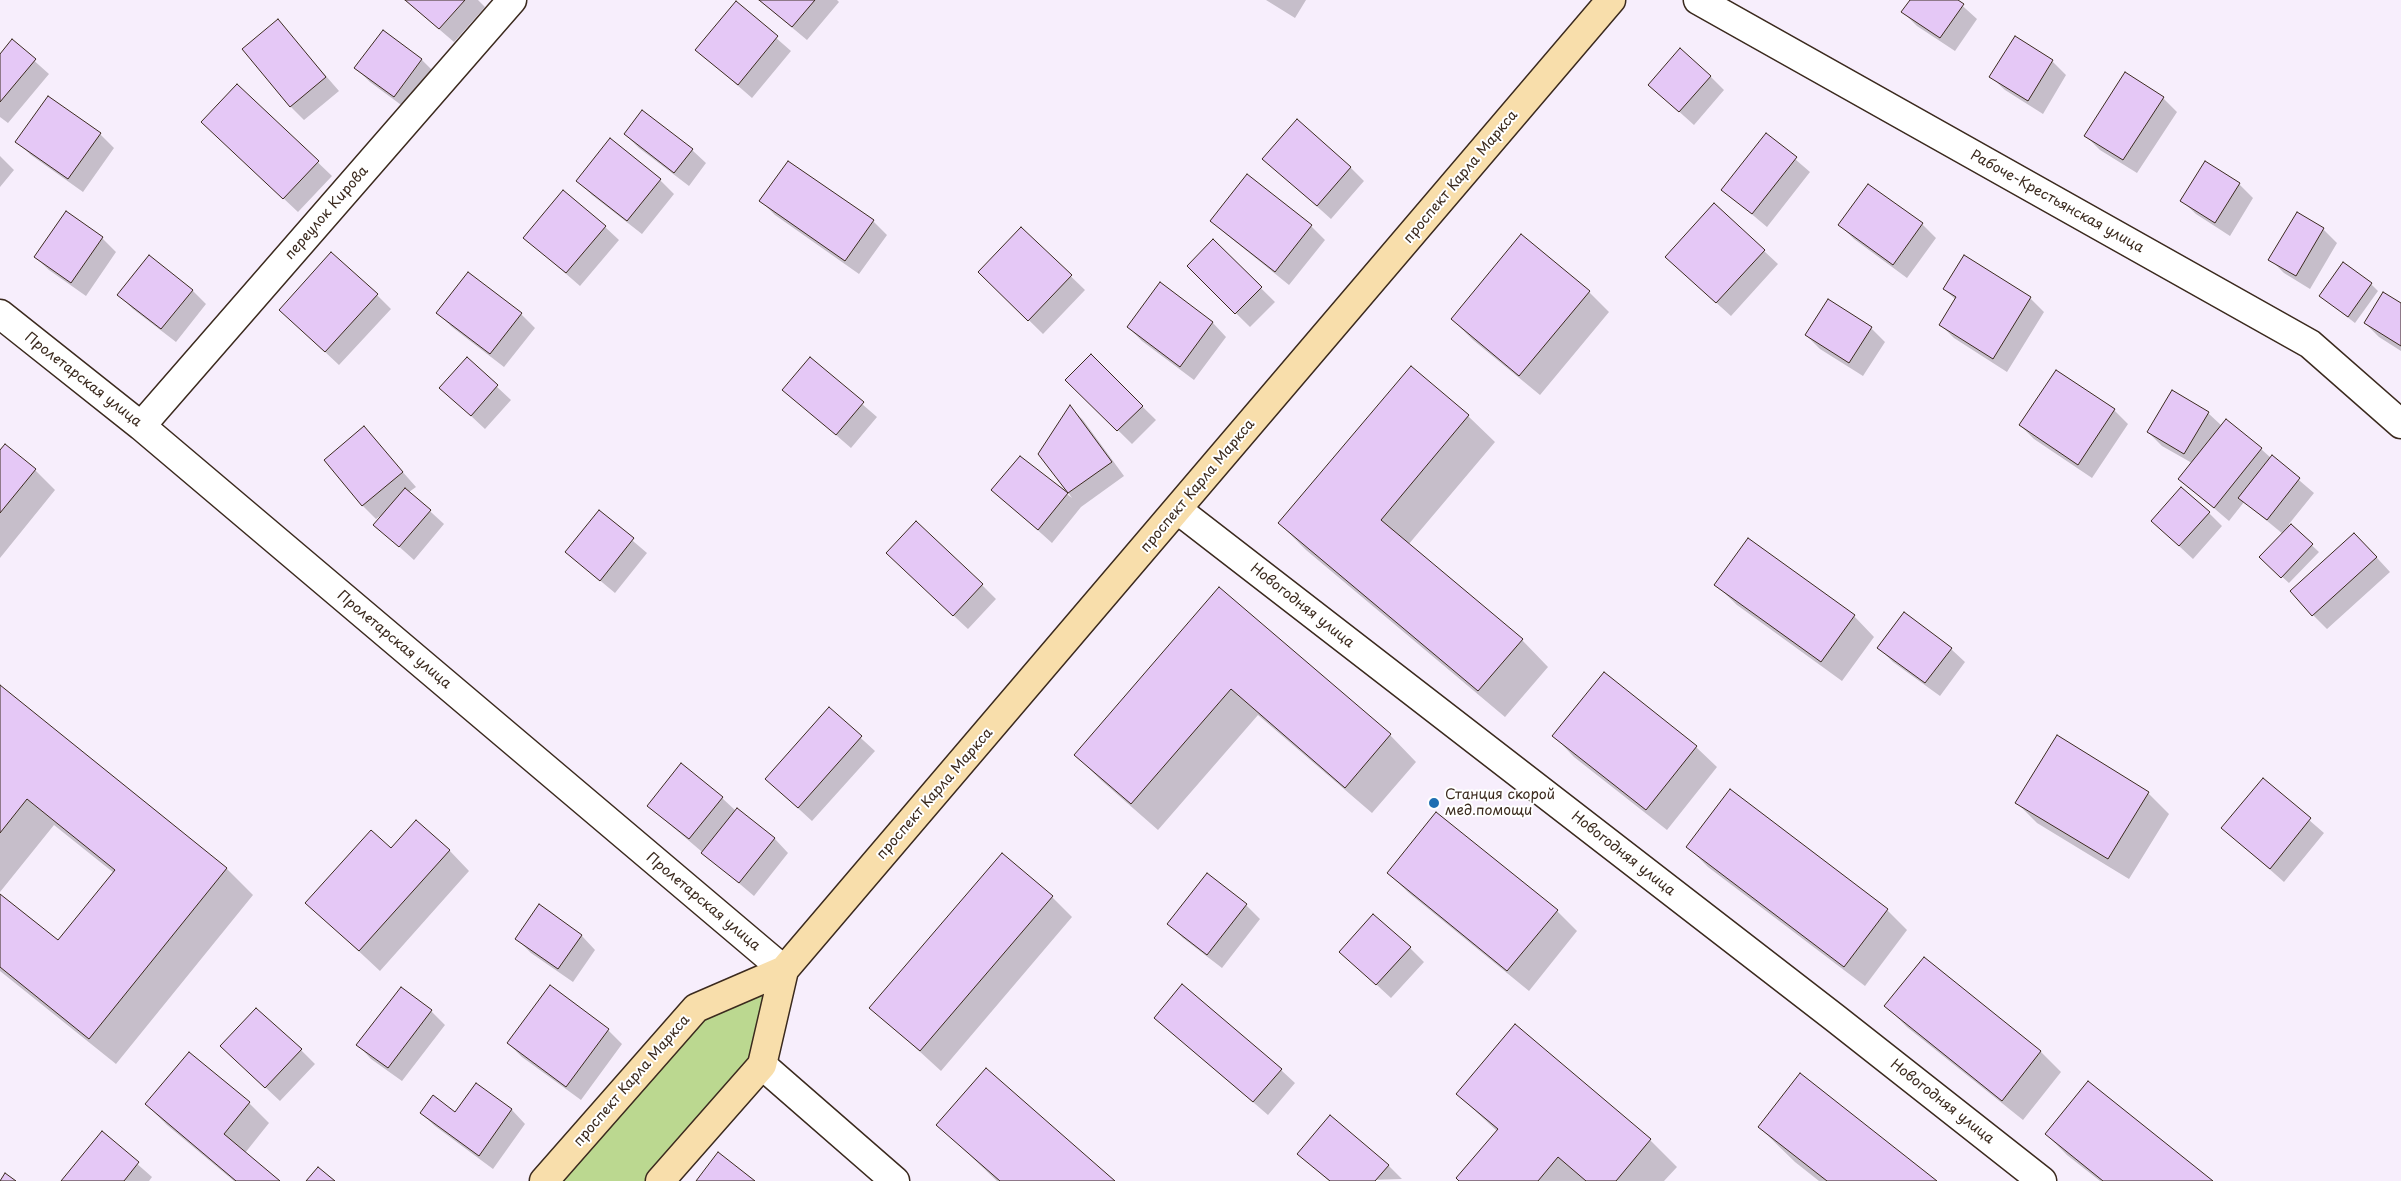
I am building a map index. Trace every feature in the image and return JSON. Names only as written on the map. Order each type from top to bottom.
[{"type":"main road","name":"проспект Карла Маркса","points":[[544,1181],[696,1008],[784,970],[1611,0]]},
{"type":"main road","name":"проспект Карла Маркса","points":[[660,1181],[762,1065],[784,970]]},
{"type":"street","name":"переулок Кирова","points":[[141,426],[512,0]]},
{"type":"street","name":"Рабоче-Крестьянская улица","points":[[1698,0],[2310,344],[2401,424]]},
{"type":"street","name":"Пролетарская улица","points":[[0,314],[141,426],[784,970]]},
{"type":"street","name":"Новогодняя улица","points":[[1178,510],[1828,1012],[2042,1181]]},
{"type":"street","points":[[762,1065],[895,1181]]},
{"type":"green space","points":[[771,988],[754,1062],[648,1181],[560,1181],[703,1017]]},
{"type":"building","points":[[405,0],[465,0],[439,29]]},
{"type":"building","points":[[759,0],[815,0],[792,27]]},
{"type":"building","points":[[1910,0],[1958,0],[1964,4],[1940,38],[1901,12]]},
{"type":"building","points":[[736,1],[778,36],[738,85],[695,50]]},
{"type":"building","points":[[278,19],[326,77],[290,107],[242,49]]},
{"type":"building","points":[[383,30],[422,59],[394,97],[354,68]]},
{"type":"building","points":[[2015,36],[2053,60],[2028,101],[1989,77]]},
{"type":"building","points":[[12,39],[36,59],[0,102],[0,54]]},
{"type":"building","points":[[1680,48],[1711,76],[1679,112],[1648,85]]},
{"type":"building","points":[[2125,72],[2164,97],[2123,160],[2084,136]]},
{"type":"building","points":[[237,84],[319,161],[283,199],[201,122]]},
{"type":"building","points":[[48,96],[101,133],[68,179],[15,142]]},
{"type":"building","points":[[642,110],[693,149],[674,173],[624,134]]},
{"type":"building","points":[[1297,119],[1351,167],[1317,206],[1262,159]]},
{"type":"building","points":[[1766,133],[1797,157],[1752,214],[1721,190]]},
{"type":"building","points":[[610,138],[661,179],[627,221],[576,181]]},
{"type":"building","points":[[788,161],[874,220],[845,261],[759,201]]},
{"type":"building","points":[[2205,161],[2240,183],[2215,223],[2180,201]]},
{"type":"building","points":[[1247,174],[1312,225],[1275,272],[1210,221]]},
{"type":"building","points":[[1868,184],[1923,223],[1893,265],[1838,225]]},
{"type":"building","points":[[563,190],[606,226],[566,273],[523,238]]},
{"type":"building","points":[[1714,203],[1765,250],[1716,303],[1665,257]]},
{"type":"building","points":[[66,211],[103,237],[71,283],[34,257]]},
{"type":"building","points":[[2297,212],[2324,228],[2296,276],[2268,260]]},
{"type":"building","points":[[1021,227],[1072,275],[1028,321],[978,272]]},
{"type":"building","points":[[1521,234],[1590,291],[1519,376],[1451,319]]},
{"type":"building","points":[[1213,239],[1262,287],[1235,314],[1187,266]]},
{"type":"building","points":[[331,252],[378,294],[325,352],[279,310]]},
{"type":"building","points":[[149,255],[193,290],[161,329],[117,295]]},
{"type":"building","points":[[1964,255],[2031,297],[1993,359],[1939,325],[1956,297],[1943,289]]},
{"type":"building","points":[[2343,262],[2372,283],[2348,317],[2319,296]]},
{"type":"building","points":[[468,272],[522,313],[490,354],[436,313]]},
{"type":"building","points":[[1160,282],[1213,322],[1180,367],[1127,327]]},
{"type":"building","points":[[2383,292],[2401,303],[2401,346],[2364,323]]},
{"type":"building","points":[[1828,299],[1872,327],[1849,363],[1805,335]]},
{"type":"building","points":[[1091,354],[1143,406],[1117,431],[1065,380]]},
{"type":"building","points":[[467,357],[498,385],[471,416],[439,388]]},
{"type":"building","points":[[810,357],[864,402],[836,435],[782,390]]},
{"type":"building","points":[[1411,366],[1469,415],[1381,520],[1523,639],[1478,691],[1278,523]]},
{"type":"building","points":[[2056,370],[2115,409],[2078,465],[2019,425]]},
{"type":"building","points":[[2172,390],[2209,412],[2184,454],[2147,432]]},
{"type":"building","points":[[1070,405],[1112,462],[1068,493],[1038,454]]},
{"type":"building","points":[[2226,419],[2262,448],[2214,508],[2178,479]]},
{"type":"building","points":[[364,426],[403,472],[362,506],[324,460]]},
{"type":"building","points":[[5,444],[36,469],[0,513],[0,450]]},
{"type":"building","points":[[2272,455],[2300,478],[2267,520],[2238,498]]},
{"type":"building","points":[[1020,456],[1068,493],[1038,530],[991,490]]},
{"type":"building","points":[[2181,487],[2210,512],[2179,546],[2151,521]]},
{"type":"building","points":[[405,488],[431,510],[399,547],[373,525]]},
{"type":"building","points":[[599,510],[634,538],[600,581],[565,552]]},
{"type":"building","points":[[916,521],[983,584],[953,616],[886,553]]},
{"type":"building","points":[[2291,524],[2313,544],[2281,578],[2259,557]]},
{"type":"building","points":[[2354,533],[2377,557],[2312,616],[2290,591]]},
{"type":"building","points":[[1748,538],[1855,615],[1821,662],[1714,585]]},
{"type":"building","points":[[1219,587],[1391,734],[1345,788],[1231,689],[1131,804],[1074,755]]},
{"type":"building","points":[[1904,612],[1952,648],[1925,683],[1877,648]]},
{"type":"building","points":[[1604,672],[1697,746],[1646,810],[1552,736]]},
{"type":"building","points":[[0,685],[227,868],[89,1039],[0,967],[0,894],[58,940],[115,870],[27,799],[0,833]]},
{"type":"building","points":[[829,707],[862,736],[798,808],[765,779]]},
{"type":"building","points":[[2057,735],[2149,792],[2108,859],[2015,803]]},
{"type":"building","points":[[681,763],[723,797],[689,839],[647,806]]},
{"type":"building","points":[[2263,778],[2311,818],[2270,869],[2221,828]]},
{"type":"building","points":[[1730,789],[1888,909],[1844,967],[1686,847]]},
{"type":"building","points":[[737,808],[775,838],[739,883],[701,853]]},
{"type":"building","points":[[1436,812],[1558,910],[1507,971],[1387,873]]},
{"type":"building","points":[[416,820],[450,850],[359,951],[305,903],[371,830],[391,848]]},
{"type":"building","points":[[1002,853],[1053,896],[920,1051],[869,1008]]},
{"type":"building","points":[[1207,873],[1247,904],[1207,955],[1167,924]]},
{"type":"building","points":[[539,904],[582,935],[558,969],[515,939]]},
{"type":"building","points":[[1373,914],[1411,947],[1376,985],[1339,952]]},
{"type":"building","points":[[1924,957],[2041,1051],[2002,1101],[1884,1006]]},
{"type":"building","points":[[1182,984],[1282,1069],[1253,1102],[1154,1018]]},
{"type":"building","points":[[550,985],[609,1029],[566,1087],[507,1043]]},
{"type":"building","points":[[401,987],[432,1010],[388,1068],[356,1045]]},
{"type":"building","points":[[256,1008],[302,1049],[265,1088],[220,1046]]},
{"type":"building","points":[[1515,1024],[1651,1139],[1616,1181],[1586,1181],[1558,1157],[1538,1181],[1459,1181],[1456,1178],[1498,1129],[1456,1094]]},
{"type":"building","points":[[189,1052],[250,1102],[224,1134],[280,1181],[236,1181],[145,1104]]},
{"type":"building","points":[[986,1068],[1115,1181],[1000,1181],[936,1125]]},
{"type":"building","points":[[1800,1073],[1937,1181],[1827,1181],[1758,1127]]},
{"type":"building","points":[[2088,1081],[2213,1181],[2103,1181],[2045,1134]]},
{"type":"building","points":[[476,1083],[512,1109],[479,1156],[420,1113],[433,1095],[455,1112]]},
{"type":"building","points":[[1330,1115],[1389,1165],[1375,1181],[1330,1181],[1297,1154]]},
{"type":"building","points":[[102,1131],[139,1162],[124,1181],[61,1181]]},
{"type":"building","points":[[718,1152],[755,1181],[696,1181]]},
{"type":"building","points":[[318,1167],[335,1181],[306,1181]]},
{"type":"building","points":[[5,1173],[16,1181],[0,1181]]},
{"type":"place","name":"Станция скорой мед.помощи","points":[[1434,803]]}]
